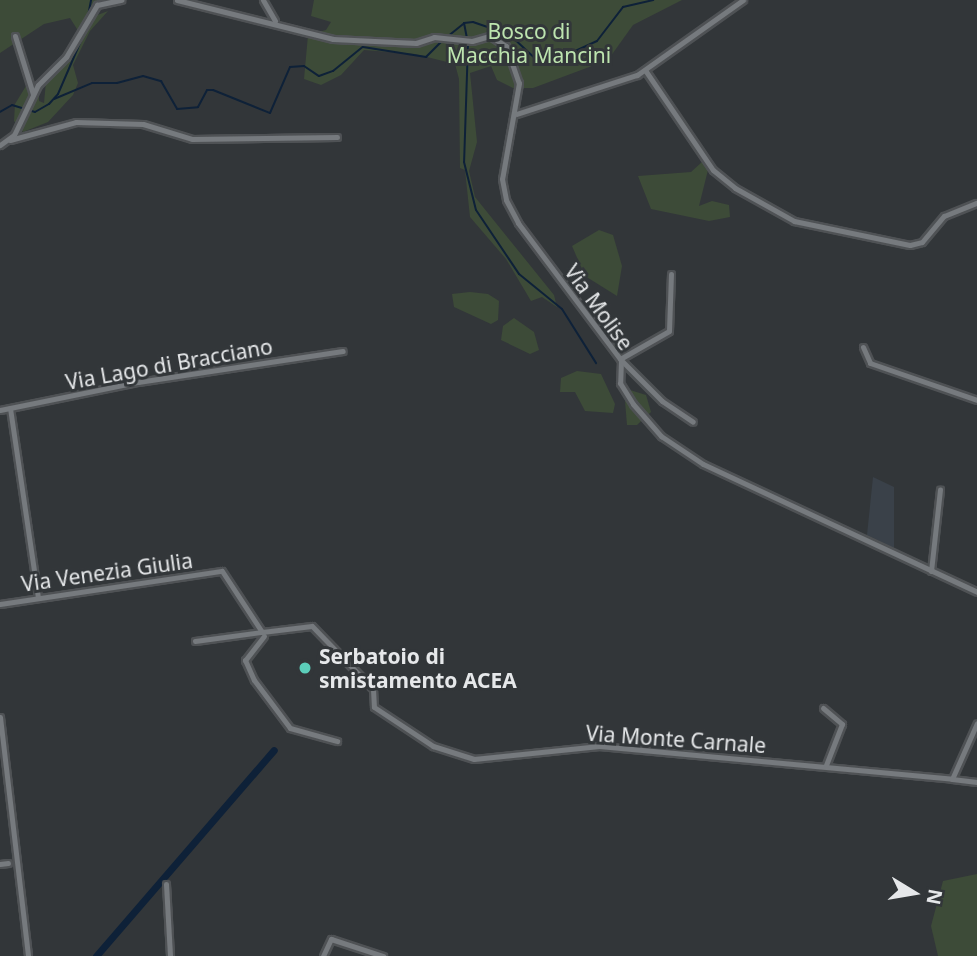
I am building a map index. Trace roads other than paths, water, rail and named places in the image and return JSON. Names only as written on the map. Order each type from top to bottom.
[{"type":"street","points":[[10,139],[33,94],[66,57],[97,5],[121,0]]},
{"type":"street","points":[[177,0],[275,22]]},
{"type":"street","points":[[262,0],[275,22]]},
{"type":"street","points":[[516,114],[645,71],[743,0]]},
{"type":"street","name":"Via Molise","points":[[275,22],[332,39],[416,43],[434,37],[472,41],[490,36],[506,46],[519,83],[516,114],[502,179],[509,207],[620,359],[620,383],[662,436],[681,452],[977,592]]},
{"type":"street","points":[[15,36],[33,94]]},
{"type":"street","points":[[645,71],[713,170],[735,188],[794,221],[910,245],[922,242],[942,218],[977,203]]},
{"type":"street","points":[[0,145],[10,139],[76,122],[143,124],[192,139],[337,137]]},
{"type":"street","points":[[671,274],[669,331],[620,359],[662,401],[693,422]]},
{"type":"street","points":[[863,347],[870,363],[977,400]]},
{"type":"street","name":"Via Lago di Bracciano","points":[[0,410],[138,382],[343,351]]},
{"type":"street","points":[[10,408],[38,597]]},
{"type":"street","points":[[931,571],[940,489]]},
{"type":"street","name":"Via Venezia Giulia","points":[[0,604],[218,572],[228,576],[263,634]]},
{"type":"street","name":"Via Monte Carnale","points":[[263,634],[312,626],[373,689],[374,707],[433,746],[468,757],[599,746],[826,765],[977,782]]},
{"type":"street","points":[[195,641],[263,634]]},
{"type":"street","points":[[263,634],[245,660],[254,680],[288,726],[337,741]]},
{"type":"street","points":[[823,708],[842,724],[826,765]]},
{"type":"street","points":[[0,717],[3,769],[28,956]]},
{"type":"street","points":[[952,779],[977,723]]},
{"type":"street","points":[[0,864],[8,863]]},
{"type":"street","points":[[166,884],[170,956]]},
{"type":"street","points":[[323,956],[331,939],[383,956]]},
{"type":"waterway","points":[[88,16],[91,0]]},
{"type":"waterway","points":[[447,37],[464,23],[473,22],[510,35],[540,63],[547,64],[597,41],[623,7],[653,0]]},
{"type":"waterway","points":[[464,23],[467,38]]},
{"type":"waterway","points":[[0,112],[12,105],[35,112],[49,104],[58,94],[86,29]]},
{"type":"waterway","points":[[54,99],[92,83],[117,83],[143,76],[161,81],[177,109],[198,107],[207,90],[213,90],[270,113],[290,67],[304,66],[319,76],[333,71],[363,47],[426,57],[443,40]]},
{"type":"waterway","points":[[468,44],[464,162],[476,210],[519,274],[562,309],[596,363]]},
{"type":"waterway","points":[[96,956],[274,750]]},
{"type":"place","name":"Serbatoio di smistamento ACEA","points":[[305,668]]},
{"type":"park label","name":"Bosco di Macchia Mancini","points":[[529,43]]}]
